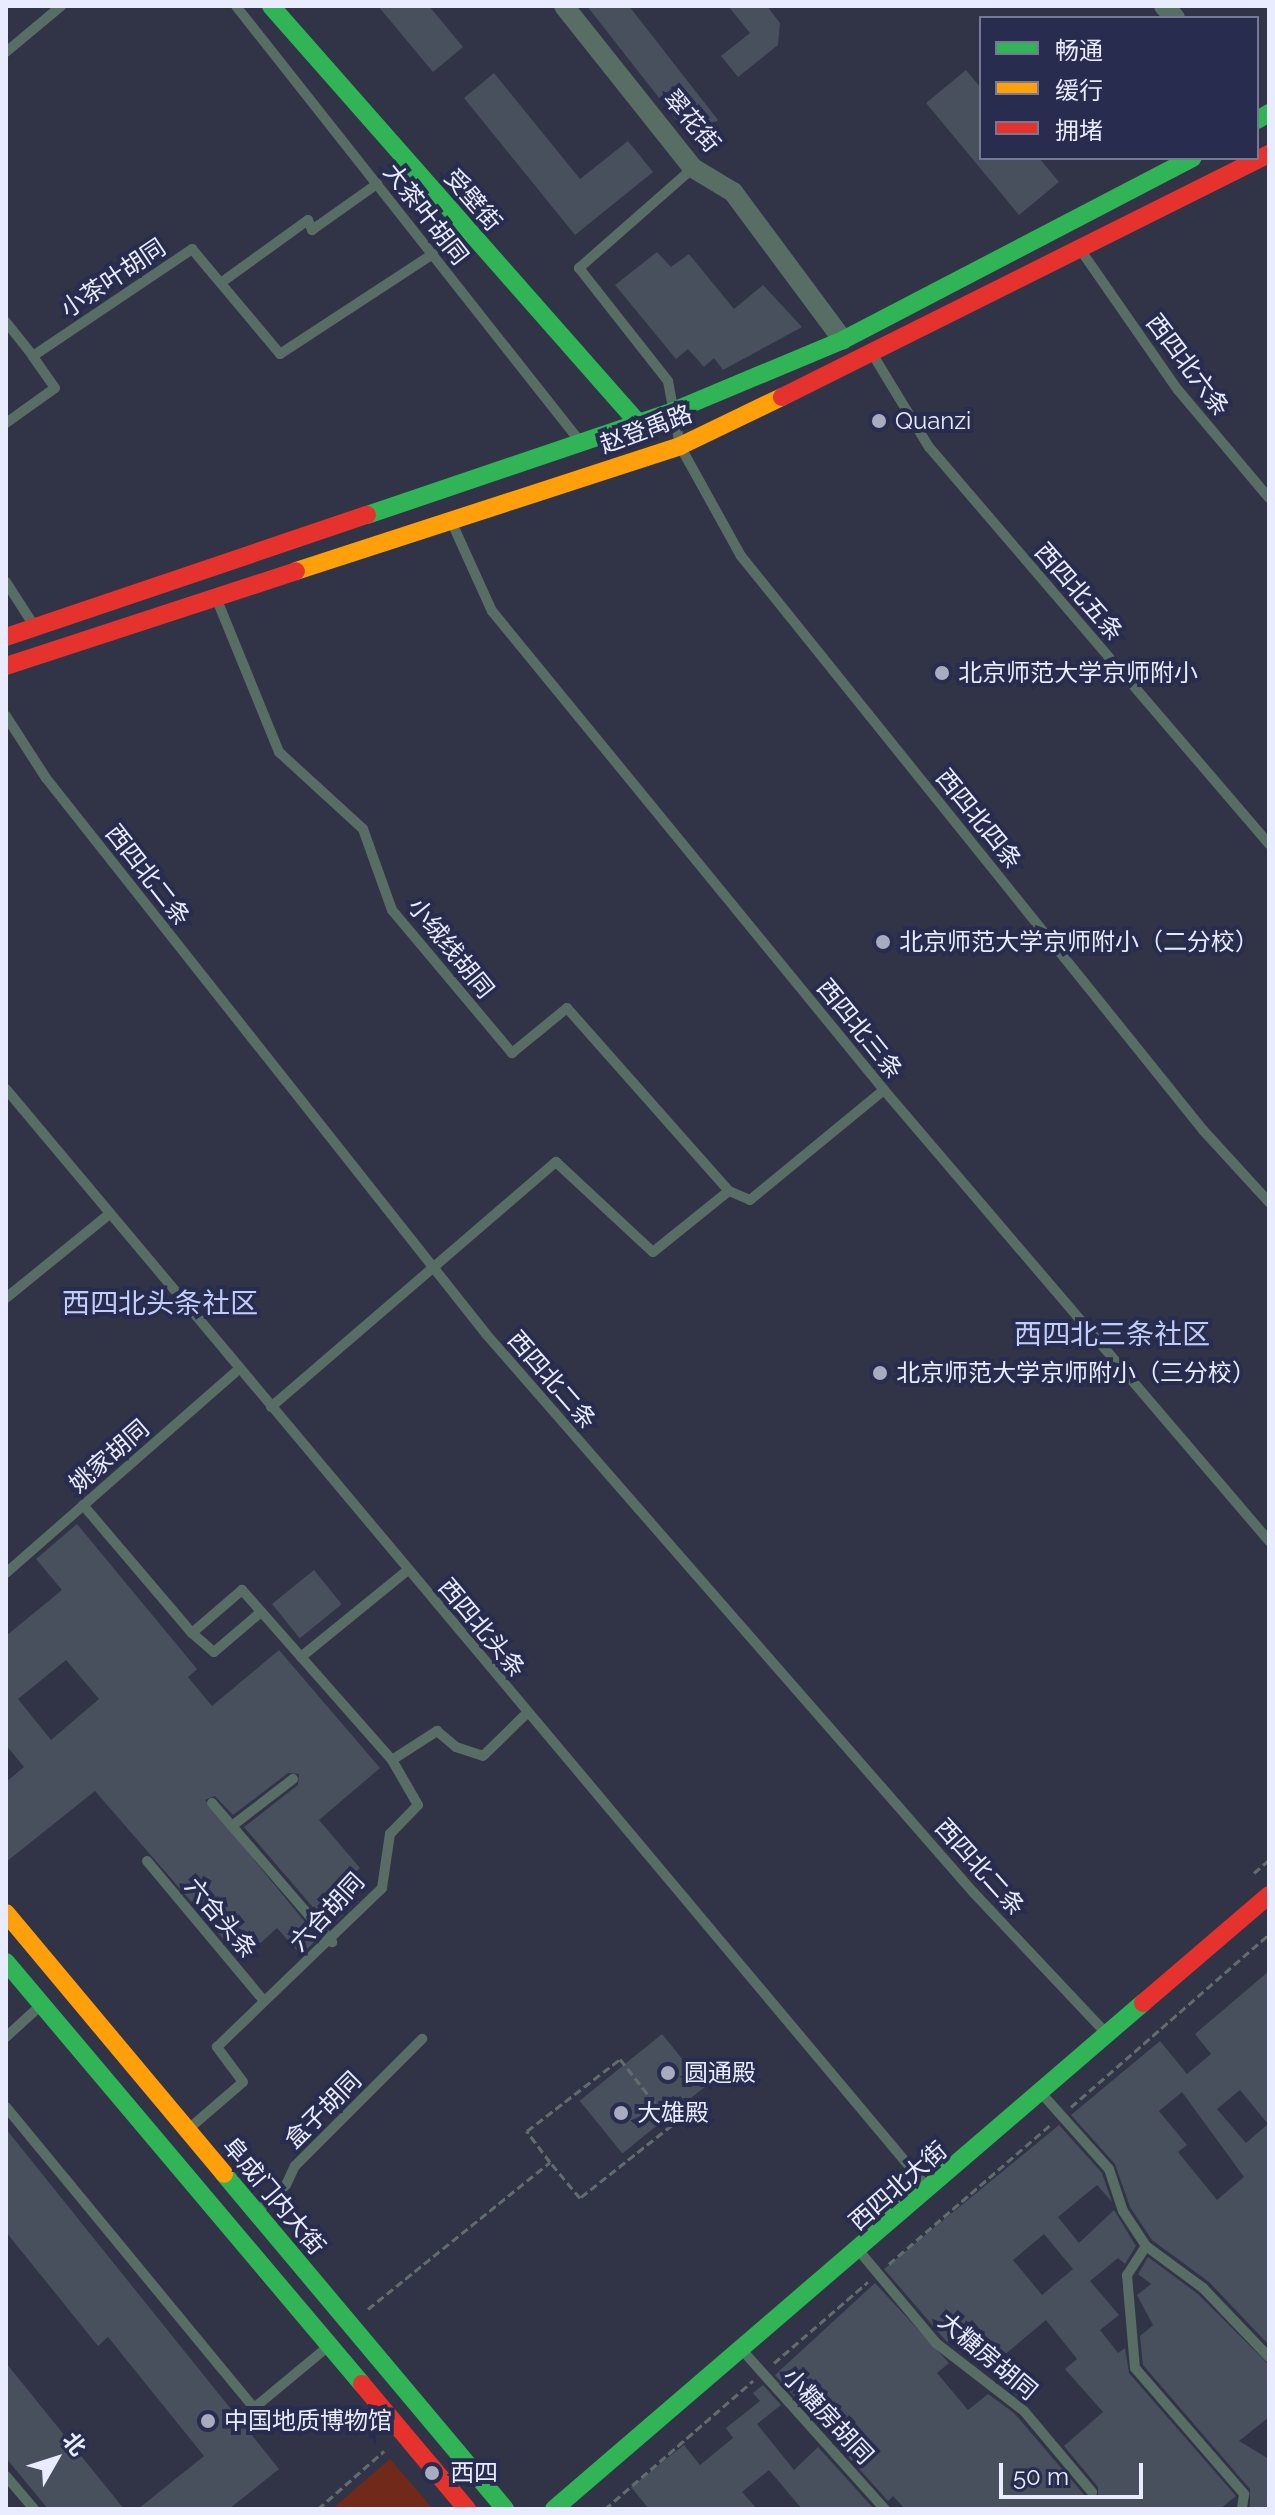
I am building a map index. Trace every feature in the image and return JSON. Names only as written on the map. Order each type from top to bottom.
[{"type":"main road","name":"受壁街","points":[[271,6],[640,425]]},
{"type":"main road","name":"赵登禹路","points":[[6,637],[584,447],[640,425],[843,340],[1189,160]]},
{"type":"main road","name":"赵登禹路","points":[[6,666],[680,446],[1082,252],[1258,160]]},
{"type":"main road","name":"西四北大街","points":[[554,2509],[930,2190],[1269,1895]]},
{"type":"main road","name":"阜成门内大街","points":[[6,1913],[505,2509]]},
{"type":"main road","points":[[6,1962],[467,2509]]},
{"type":"street","name":"翠花街","points":[[564,6],[693,168],[733,192],[843,340]]},
{"type":"lane","points":[[6,52],[61,6]]},
{"type":"lane","name":"大茶叶胡同","points":[[236,6],[584,447]]},
{"type":"lane","name":"西四北四条","points":[[693,168],[579,268],[668,381],[671,412],[680,446],[741,556],[1203,1130],[1269,1202]]},
{"type":"lane","points":[[222,282],[308,220],[312,230],[377,184]]},
{"type":"lane","name":"小茶叶胡同","points":[[33,356],[192,249],[280,354],[433,254]]},
{"type":"lane","name":"西四北六条","points":[[1082,252],[1178,390],[1269,498]]},
{"type":"lane","points":[[6,322],[55,388],[6,423]]},
{"type":"lane","name":"西四北五条","points":[[873,355],[929,447],[1269,844]]},
{"type":"lane","name":"西四北三条","points":[[451,522],[492,611],[884,1090],[1269,1541]]},
{"type":"lane","points":[[6,582],[36,628]]},
{"type":"lane","name":"小绒线胡同","points":[[215,596],[279,752],[363,829],[392,910],[512,1053],[567,1008],[729,1191]]},
{"type":"lane","name":"西四北二条","points":[[6,716],[46,778],[432,1266],[963,1880],[1109,2036]]},
{"type":"lane","name":"西四北头条","points":[[6,1089],[108,1215],[930,2190]]},
{"type":"lane","points":[[271,1407],[556,1162],[653,1252],[729,1191],[750,1200],[884,1090]]},
{"type":"lane","points":[[6,1298],[108,1215]]},
{"type":"lane","name":"姚家胡同","points":[[6,1573],[239,1369]]},
{"type":"lane","points":[[83,1505],[192,1633],[214,1652],[261,1612]]},
{"type":"lane","points":[[301,1657],[408,1570]]},
{"type":"lane","name":"六合胡同","points":[[187,2130],[243,2082],[217,2047],[332,1942],[382,1888],[390,1834],[418,1805],[392,1760],[242,1590],[192,1633]]},
{"type":"lane","points":[[392,1760],[437,1731],[456,1747],[483,1756],[527,1713]]},
{"type":"lane","points":[[232,1826],[293,1779]]},
{"type":"lane","points":[[212,1803],[332,1942]]},
{"type":"lane","name":"六合头条","points":[[147,1861],[264,2001]]},
{"type":"lane","points":[[6,2037],[65,1984]]},
{"type":"lane","name":"盒子胡同","points":[[256,2213],[422,2039]]},
{"type":"lane","points":[[1041,2093],[1109,2169],[1123,2211],[1146,2246],[1203,2288],[1269,2357]]},
{"type":"lane","points":[[6,2107],[254,2408],[329,2345]]},
{"type":"lane","points":[[1146,2246],[1127,2275],[1135,2368],[1244,2494],[1242,2509]]},
{"type":"lane","name":"大糖房胡同","points":[[858,2251],[936,2343],[1024,2411],[1092,2492]]},
{"type":"lane","name":"小糖房胡同","points":[[742,2350],[885,2509]]},
{"type":"lane","points":[[6,2476],[34,2509]]},
{"type":"path","points":[[605,2509],[1269,1934]]},
{"type":"path","points":[[620,2059],[672,2125],[580,2198],[550,2162],[527,2131],[620,2059]]},
{"type":"path","points":[[350,2324],[550,2162]]},
{"type":"path","points":[[318,2509],[404,2434]]},
{"type":"shaded area","points":[[390,2459],[433,2509],[332,2509]]},
{"type":"building","points":[[378,6],[429,6],[463,47],[433,72]]},
{"type":"building","points":[[587,6],[629,6],[718,120],[692,140]]},
{"type":"building","points":[[728,6],[767,6],[780,23],[778,45],[738,77],[721,56],[750,33]]},
{"type":"building","points":[[966,70],[979,86],[979,160],[1041,160],[1059,182],[1019,215],[926,103]]},
{"type":"building","points":[[494,73],[580,179],[628,141],[653,172],[575,235],[464,98]]},
{"type":"building","points":[[657,252],[671,267],[689,254],[734,309],[763,285],[802,327],[723,370],[714,358],[704,367],[688,349],[676,359],[615,285]]},
{"type":"building","points":[[77,1524],[197,1669],[188,1677],[212,1706],[279,1650],[380,1768],[319,1820],[360,1868],[336,1889],[352,1906],[330,1927],[244,1827],[298,1785],[299,1774],[288,1773],[233,1815],[215,1796],[205,1800],[318,1938],[301,1955],[277,1928],[242,1960],[95,1791],[6,1862],[6,1782],[24,1767],[6,1745],[6,1636],[62,1590],[36,1559]],"holes":[[[66,1660],[99,1699],[51,1740],[18,1699]]]},
{"type":"building","points":[[314,1570],[342,1604],[300,1638],[272,1604]]},
{"type":"building","points":[[1269,1971],[1269,2345],[1209,2282],[1152,2240],[1130,2207],[1115,2164],[1071,2115],[1160,2041],[1187,2074],[1211,2054],[1195,2034]],"holes":[[[1240,2090],[1268,2124],[1246,2143],[1217,2109]],[[1182,2092],[1244,2177],[1217,2200],[1178,2152],[1187,2145],[1159,2111]]]},
{"type":"building","points":[[662,2034],[705,2087],[622,2154],[580,2101]]},
{"type":"building","points":[[1059,2125],[1102,2173],[1112,2202],[1097,2185],[1058,2217],[1079,2243],[1114,2210],[1136,2246],[1125,2264],[1118,2258],[1090,2281],[1119,2315],[1100,2330],[1118,2353],[1125,2348],[1129,2373],[1236,2496],[1220,2509],[905,2509],[893,2496],[888,2501],[775,2375],[875,2283],[949,2363],[937,2373],[968,2410],[988,2394],[1014,2413],[1086,2497],[1098,2498],[1098,2487],[1064,2446],[1103,2412],[1065,2369],[1077,2359],[1046,2320],[1003,2356],[972,2320],[947,2342],[884,2269]],"holes":[[[1044,2234],[1073,2269],[1042,2295],[1013,2260]]]},
{"type":"building","points":[[6,2129],[279,2469],[229,2509],[138,2509],[204,2456],[108,2337],[98,2346],[6,2232]]},
{"type":"building","points":[[1148,2257],[1198,2294],[1269,2365],[1269,2417],[1239,2441],[1269,2459],[1269,2509],[1250,2509],[1250,2489],[1143,2365],[1140,2336],[1153,2325],[1137,2295],[1151,2284],[1138,2274]]},
{"type":"building","points":[[6,2363],[124,2509],[48,2509],[6,2458]]},
{"type":"building","points":[[1016,2372],[1036,2395],[1027,2403],[1001,2383]]},
{"type":"building","points":[[763,2385],[781,2405],[757,2424],[794,2470],[818,2447],[874,2509],[802,2509],[769,2470],[742,2492],[757,2509],[649,2509],[631,2487],[684,2445],[700,2465],[733,2438],[726,2428],[760,2401],[753,2393]]},
{"type":"traffic: fast","points":[[271,6],[640,425]]},
{"type":"traffic: fast","points":[[1259,119],[1269,113]]},
{"type":"traffic: fast","points":[[367,515],[671,412],[843,340],[1189,160]]},
{"type":"traffic: fast","points":[[6,1962],[362,2384]]},
{"type":"traffic: fast","points":[[554,2509],[1143,2003]]},
{"type":"traffic: fast","points":[[224,2174],[505,2509]]},
{"type":"traffic: slow","points":[[296,571],[680,446],[782,397]]},
{"type":"traffic: slow","points":[[6,1913],[224,2174]]},
{"type":"traffic: jam","points":[[1259,159],[1269,154]]},
{"type":"traffic: jam","points":[[782,397],[1257,160]]},
{"type":"traffic: jam","points":[[6,637],[367,515]]},
{"type":"traffic: jam","points":[[6,666],[296,571]]},
{"type":"traffic: jam","points":[[1143,2003],[1269,1895]]},
{"type":"traffic: jam","points":[[362,2384],[467,2509]]},
{"type":"place","name":"Quanzi","points":[[879,421]]},
{"type":"place","name":"北京师范大学京师附小","points":[[942,673]]},
{"type":"place","name":"北京师范大学京师附小（二分校）","points":[[883,942]]},
{"type":"place","name":"北京师范大学京师附小（三分校）","points":[[880,1373]]},
{"type":"place","name":"圆通殿","points":[[668,2073]]},
{"type":"place","name":"大雄殿","points":[[621,2113]]},
{"type":"place","name":"中国地质博物馆","points":[[208,2421]]},
{"type":"place","name":"西四","points":[[432,2473]]},
{"type":"district","name":"西四北头条社区","points":[[160,1304]]},
{"type":"district","name":"西四北三条社区","points":[[1112,1335]]}]
